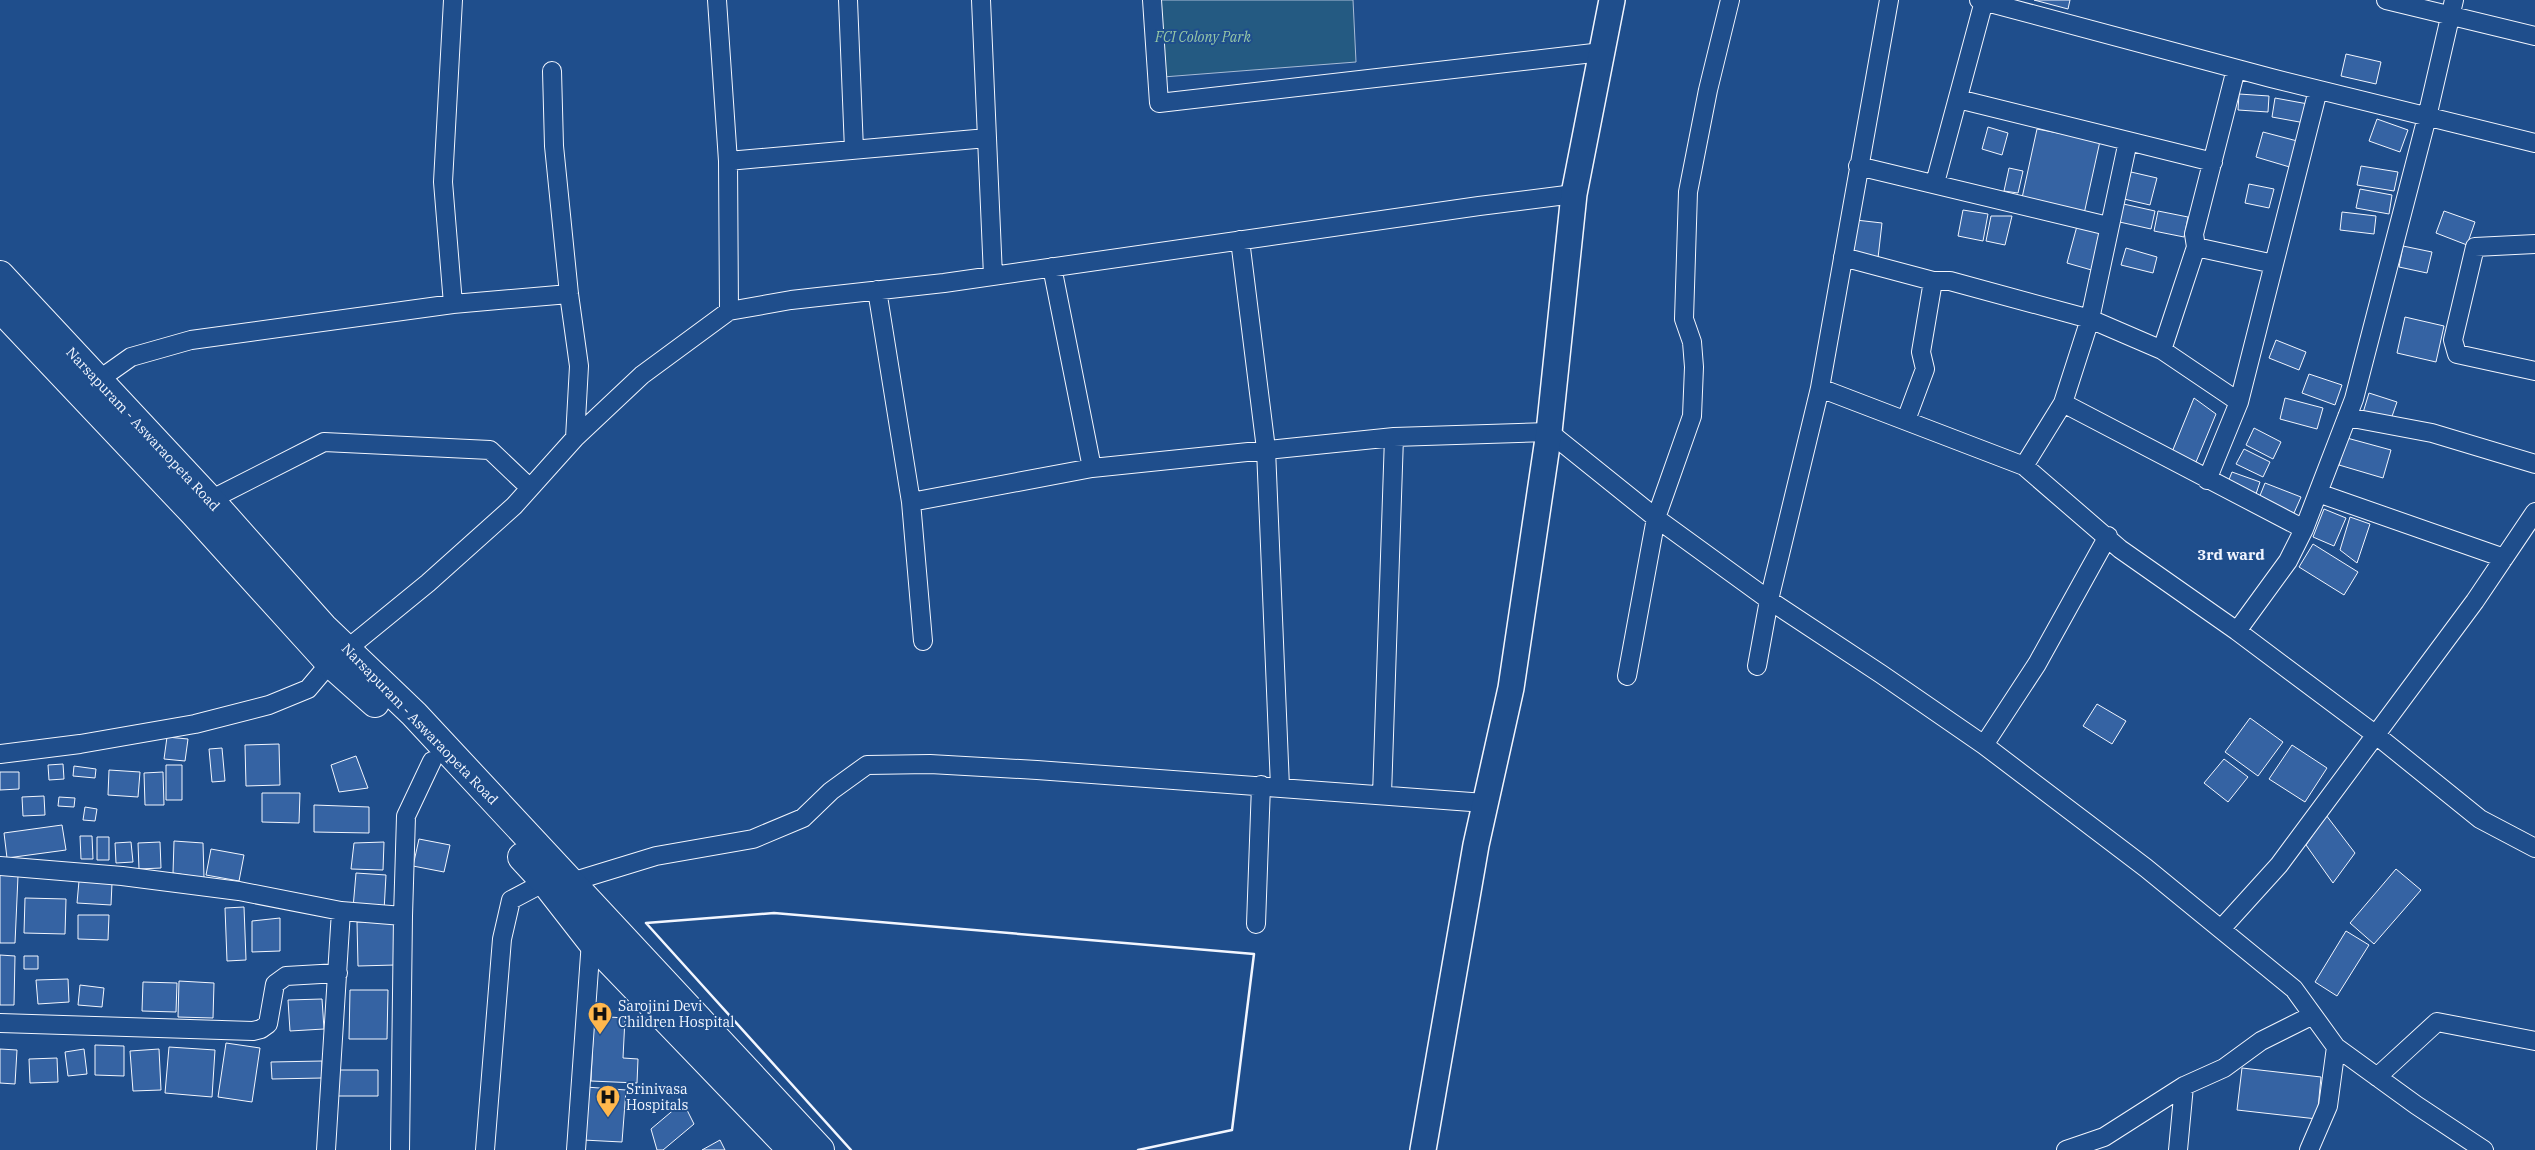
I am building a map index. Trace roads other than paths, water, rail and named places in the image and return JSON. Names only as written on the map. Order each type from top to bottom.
[{"type":"main road","name":"Narsapuram - Aswaraopeta Road","points":[[0,276],[90,386],[432,761],[558,882],[820,1150]]},
{"type":"main road","name":"Narsapuram - Aswaraopeta Road","points":[[0,308],[90,386],[210,500],[322,627],[338,656],[414,714],[558,882],[591,941],[792,1150]]},
{"type":"street","points":[[453,0],[443,182],[453,304]]},
{"type":"street","points":[[717,0],[728,161],[729,311]]},
{"type":"street","points":[[848,0],[854,150]]},
{"type":"street","points":[[981,0],[993,276]]},
{"type":"street","points":[[1152,0],[1159,103],[1602,52]]},
{"type":"street","points":[[1423,1150],[1474,855],[1511,688],[1549,432],[1574,194],[1612,0]]},
{"type":"street","points":[[1627,676],[1656,518],[1692,416],[1694,367],[1692,342],[1684,319],[1688,192],[1708,90],[1730,0]]},
{"type":"street","points":[[1758,666],[1769,600],[1820,388],[1889,0]]},
{"type":"street","points":[[2386,0],[2453,8],[2535,36]]},
{"type":"street","points":[[1935,183],[1958,99],[1981,1],[2004,3],[2236,69],[2535,143]]},
{"type":"street","points":[[2237,631],[2288,560],[2304,529],[2354,399],[2427,117],[2453,8]]},
{"type":"street","points":[[2162,350],[2196,247],[2194,234],[2236,69]]},
{"type":"street","points":[[552,71],[554,146],[569,294],[579,366],[575,438]]},
{"type":"street","points":[[2207,480],[2240,402],[2318,90]]},
{"type":"street","points":[[1958,99],[2213,162]]},
{"type":"street","points":[[728,161],[987,138]]},
{"type":"street","points":[[2024,466],[2063,403],[2090,319],[2108,226],[2128,141]]},
{"type":"street","points":[[1858,166],[2108,226]]},
{"type":"street","points":[[0,754],[80,744],[195,724],[269,705],[308,689],[338,656],[428,583],[514,506],[575,438],[642,375],[729,311],[791,300],[993,276],[1574,194]]},
{"type":"street","points":[[1240,240],[1266,449],[1280,786]]},
{"type":"street","points":[[2535,244],[2475,247],[2453,340],[2457,354],[2535,371]]},
{"type":"street","points":[[2196,247],[2274,264]]},
{"type":"street","points":[[1843,257],[1933,280],[1950,280],[2090,319],[2162,350],[2240,402]]},
{"type":"street","points":[[1052,267],[1092,468]]},
{"type":"street","points":[[1906,420],[1925,369],[1922,352],[1933,280]]},
{"type":"street","points":[[877,290],[911,502],[923,641]]},
{"type":"street","points":[[90,386],[131,357],[191,340],[453,304],[569,294]]},
{"type":"street","points":[[1820,388],[2024,466],[2108,536],[2120,549],[2237,631],[2376,735],[2480,819],[2535,848]]},
{"type":"street","points":[[2063,403],[2207,480],[2304,529]]},
{"type":"street","points":[[2347,417],[2432,433],[2535,464]]},
{"type":"street","points":[[911,502],[1092,468],[1394,436],[1549,432],[1656,518],[1769,600],[1984,745],[2146,868],[2294,990],[2336,1047],[2483,1150]]},
{"type":"street","points":[[1382,795],[1394,436]]},
{"type":"street","points":[[210,500],[324,442],[490,450],[530,488]]},
{"type":"street","points":[[2318,493],[2504,558]]},
{"type":"street","points":[[2221,929],[2279,865],[2475,601],[2535,512]]},
{"type":"street","points":[[1984,745],[2037,664],[2108,536]]},
{"type":"street","points":[[400,1150],[406,816],[432,761]]},
{"type":"street","points":[[485,1150],[502,939],[512,900],[558,882],[656,856],[752,839],[803,818],[831,791],[867,766],[930,764],[1280,786],[1485,803]]},
{"type":"street","points":[[1256,924],[1261,785]]},
{"type":"street","points":[[0,866],[122,876],[239,891],[341,912],[403,916]]},
{"type":"street","points":[[326,1150],[341,912]]},
{"type":"street","points":[[576,1150],[591,941]]},
{"type":"street","points":[[0,1023],[253,1031],[261,1029],[268,1024],[275,984],[279,980],[292,975],[338,973]]},
{"type":"street","points":[[2066,1150],[2104,1137],[2184,1086],[2224,1068],[2261,1041],[2313,1015]]},
{"type":"street","points":[[2377,1077],[2437,1022],[2535,1041]]},
{"type":"street","points":[[2309,1150],[2328,1106],[2336,1047]]},
{"type":"street","points":[[2178,1150],[2184,1086]]},
{"type":"place","name":"Sarojini Devi Children Hospital","points":[[600,1035]]},
{"type":"place","name":"Srinivasa Hospitals","points":[[608,1118]]},
{"type":"district","name":"3rd ward","points":[[2231,555]]},
{"type":"park label","name":"FCI Colony Park","points":[[1203,37]]}]
